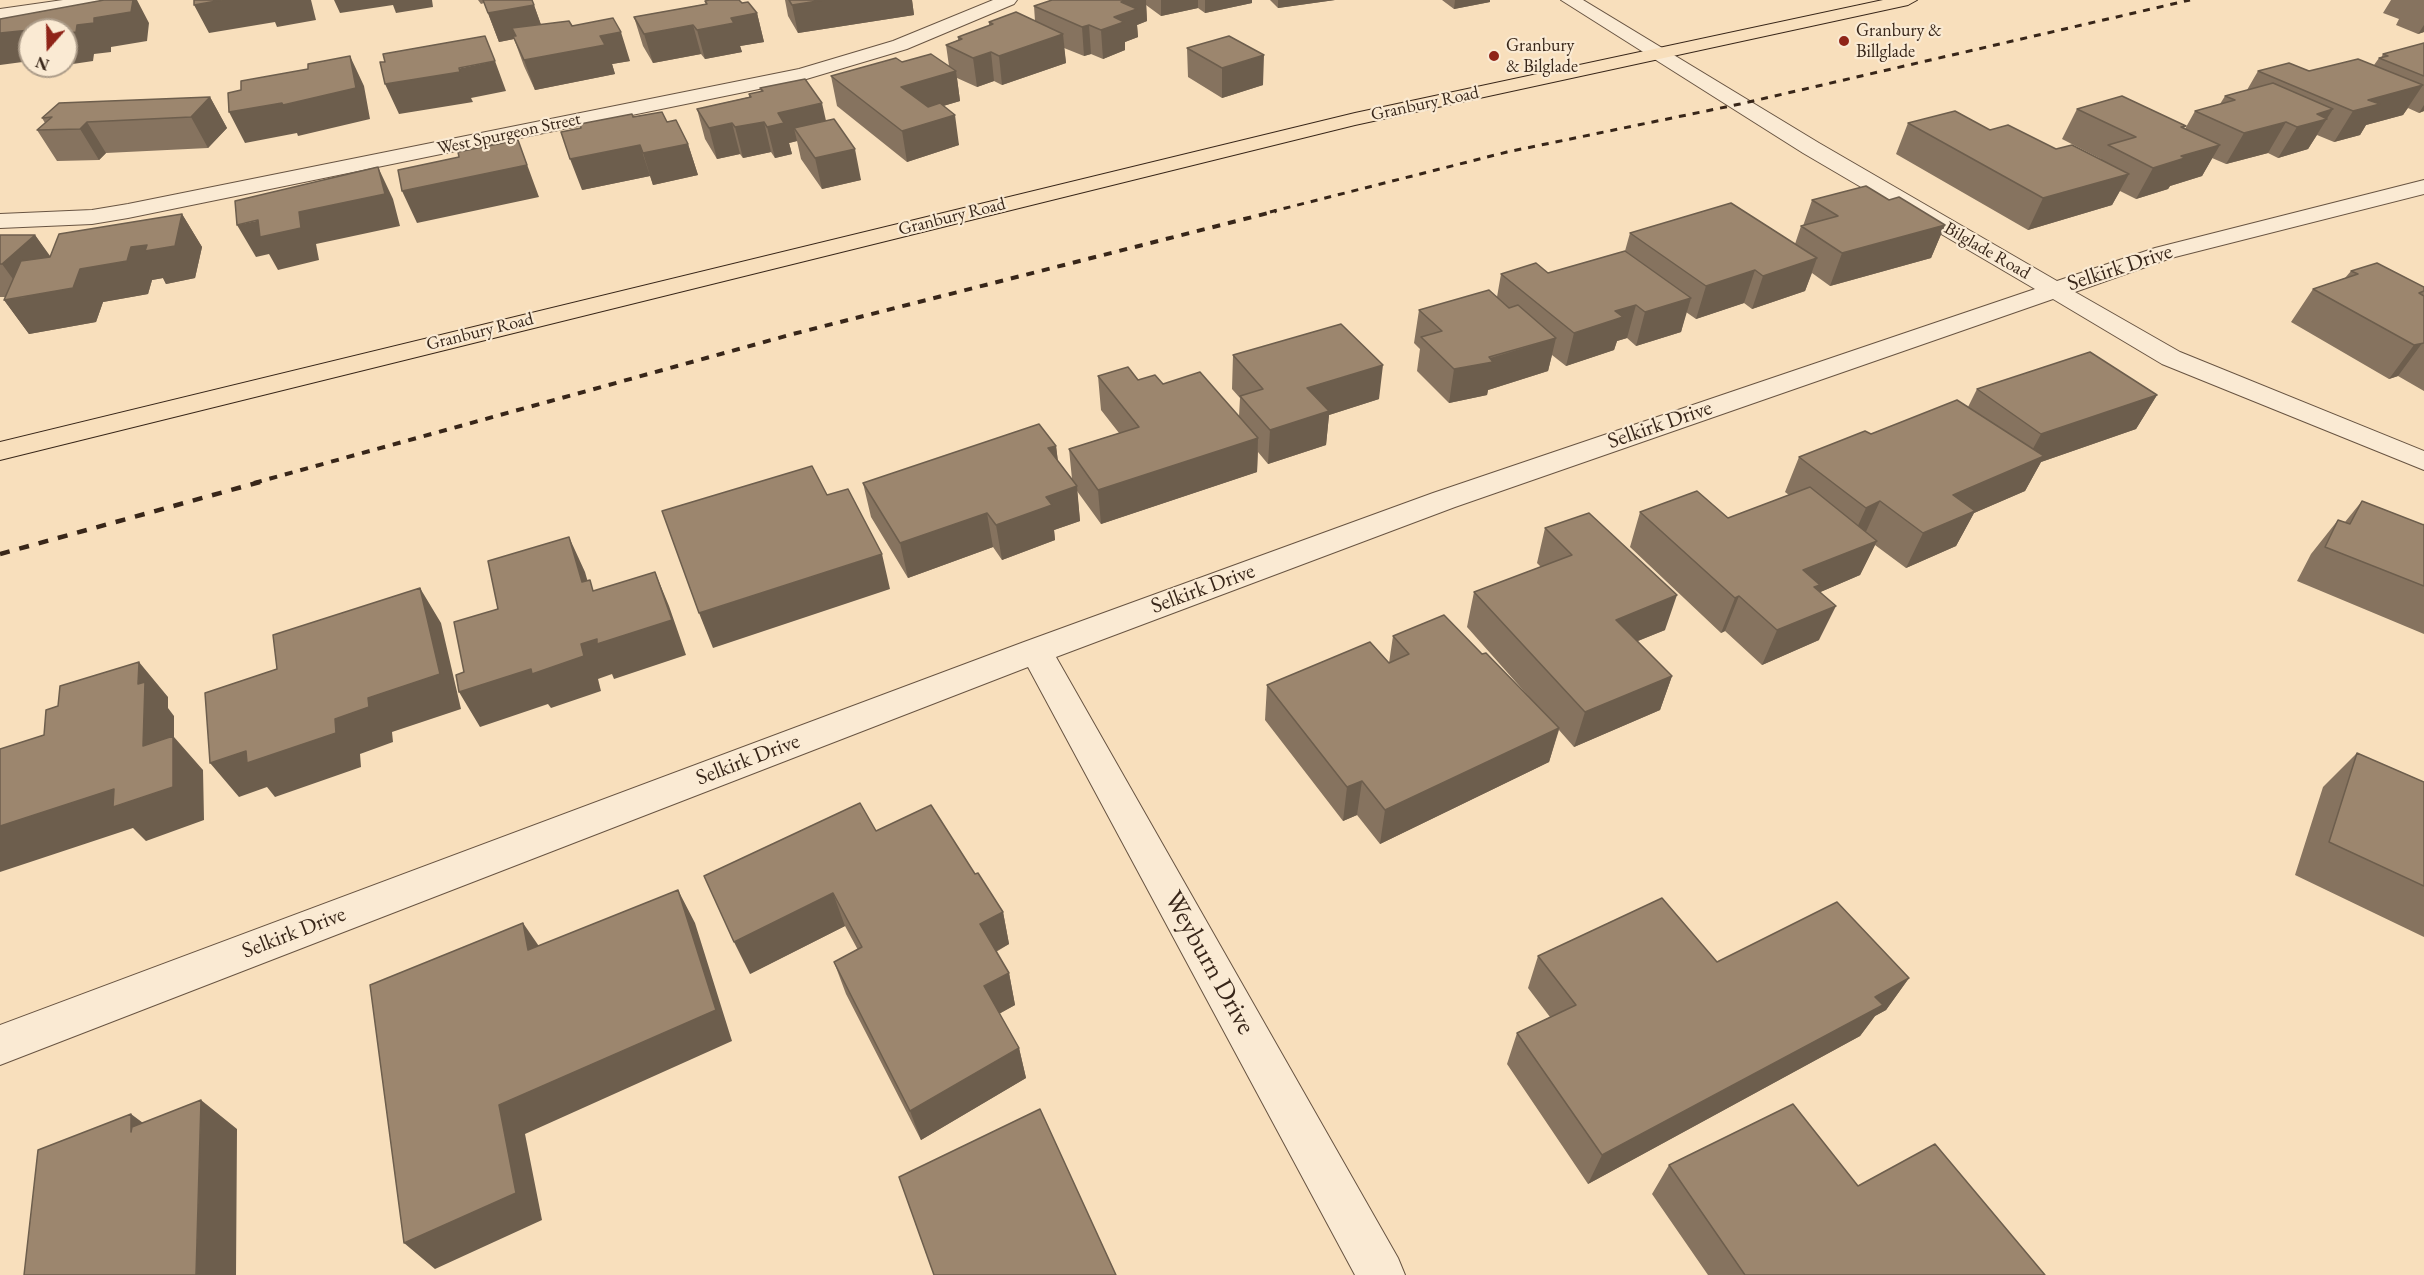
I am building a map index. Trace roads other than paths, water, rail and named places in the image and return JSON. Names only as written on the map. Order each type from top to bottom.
[{"type":"main road","name":"Granbury Road","points":[[0,451],[1355,119],[1908,0]]},
{"type":"street","points":[[0,14],[104,0]]},
{"type":"street","name":"West Spurgeon Street","points":[[0,221],[92,217],[128,211],[803,74],[900,45],[1008,0]]},
{"type":"street","name":"Bilglade Road","points":[[1570,0],[1811,148],[2171,358],[2424,461]]},
{"type":"street","name":"Selkirk Drive","points":[[0,1045],[1036,651],[1444,500],[2163,253],[2424,187]]},
{"type":"street","name":"Weyburn Drive","points":[[1036,651],[1381,1275]]},
{"type":"railway","points":[[1270,212],[1507,152],[1740,104],[2190,0]]},
{"type":"railway","points":[[254,483],[793,334],[1276,211]]},
{"type":"railway","points":[[0,554],[260,482]]},
{"type":"place","name":"Granbury & Billglade","points":[[1844,41]]},
{"type":"place","name":"Granbury & Bilglade","points":[[1494,56]]}]
